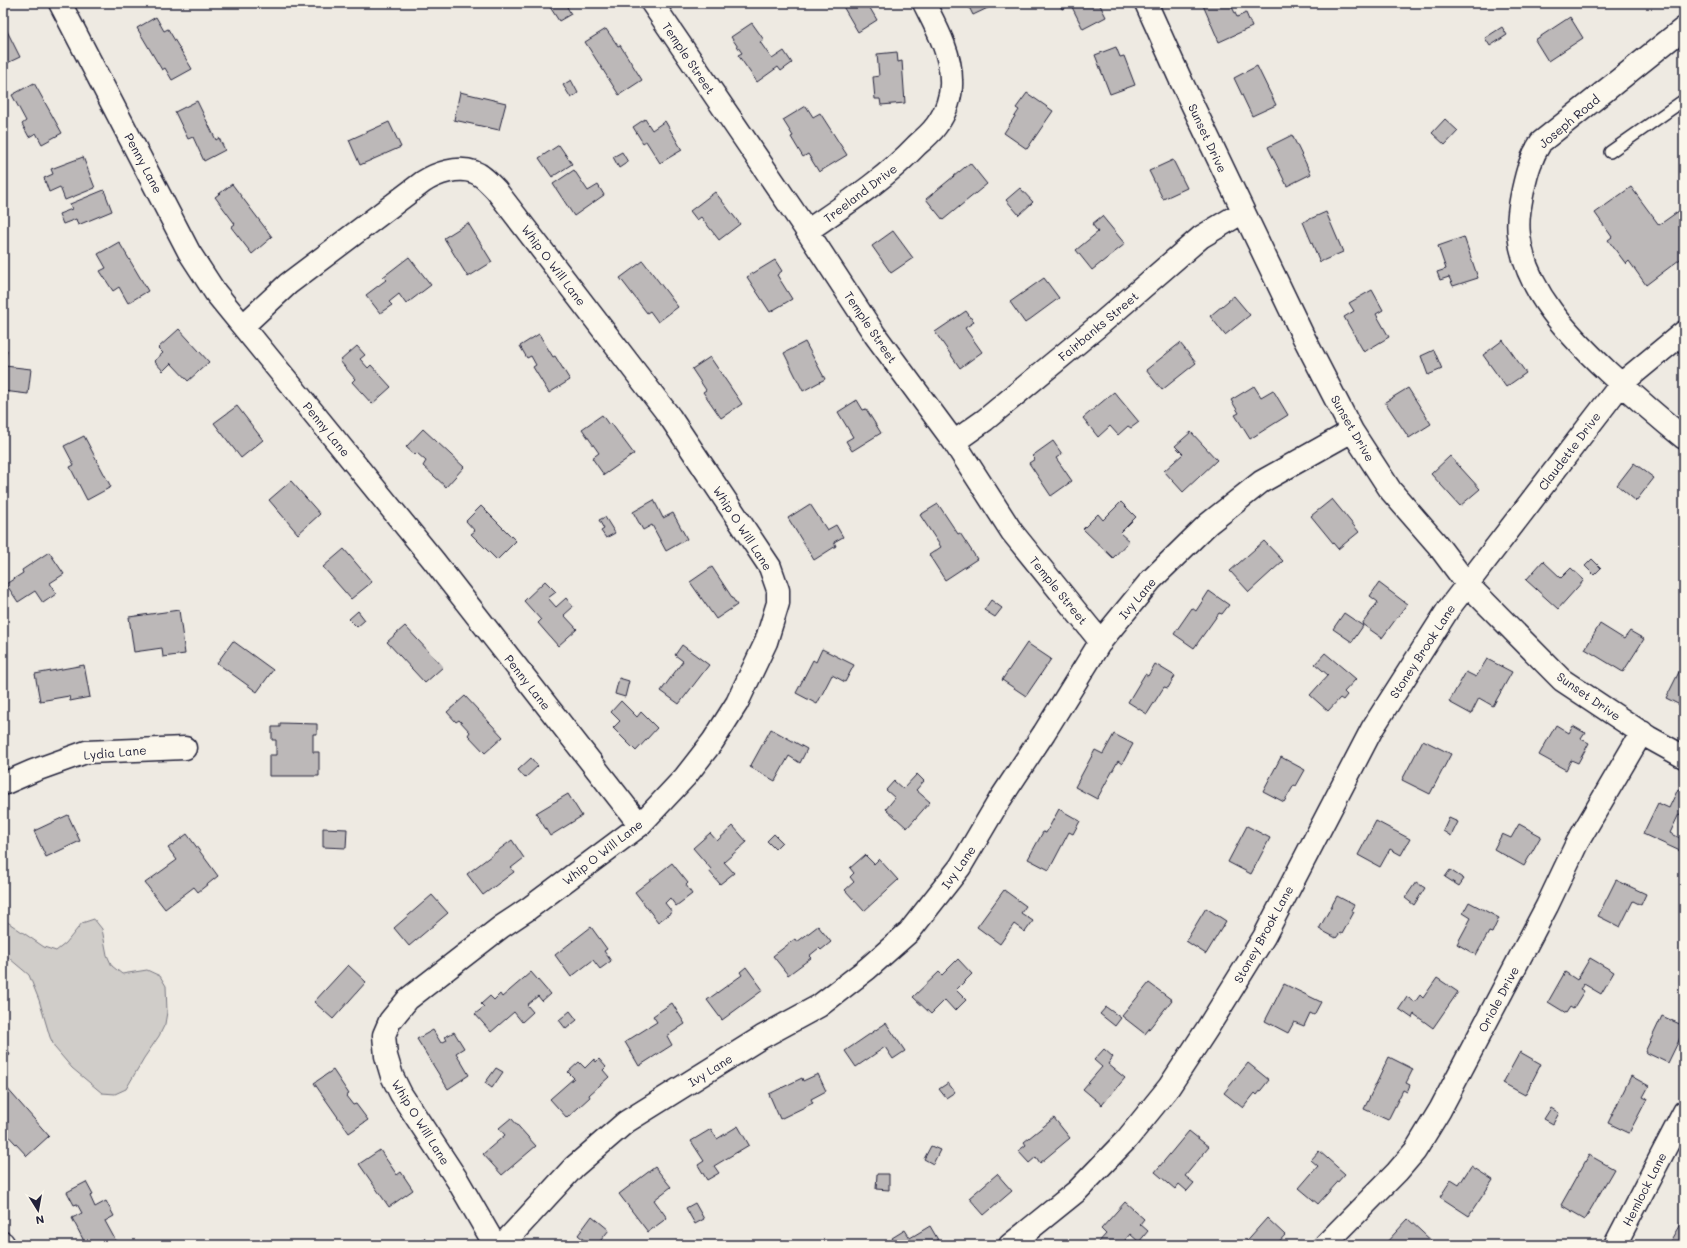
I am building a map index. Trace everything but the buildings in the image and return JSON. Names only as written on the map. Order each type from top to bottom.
[{"type":"street","name":"Penny Lane","points":[[60,3],[189,252],[215,292],[434,560],[640,825]]},
{"type":"street","name":"Temple Street","points":[[652,3],[807,231],[875,335],[954,442],[1012,532],[1101,642]]},
{"type":"street","name":"Treeland Drive","points":[[807,231],[880,180],[908,155],[936,126],[943,114],[950,91],[950,69],[943,41],[924,3]]},
{"type":"street","name":"Sunset Drive","points":[[1146,3],[1182,83],[1304,338],[1352,431],[1391,491],[1437,544],[1467,584],[1562,680],[1642,732],[1684,757]]},
{"type":"street","name":"Joseph Road","points":[[1684,28],[1540,142],[1526,173],[1518,212],[1519,236],[1524,257],[1542,297],[1552,312],[1575,341],[1621,384],[1684,438]]},
{"type":"street","name":"Whip O Will Lane","points":[[243,326],[288,284],[432,176],[461,170],[474,172],[496,190],[670,417],[770,567],[778,590],[777,608],[766,642],[738,703],[685,777],[640,825],[528,909],[501,927],[408,999],[390,1021],[384,1035],[386,1056],[392,1076],[401,1094],[458,1181],[495,1245]]},
{"type":"street","name":"Fairbanks Street","points":[[954,442],[985,420],[1068,352],[1201,236],[1243,212]]},
{"type":"street","name":"Claudette Drive","points":[[1467,584],[1621,384],[1684,332]]},
{"type":"street","name":"Ivy Lane","points":[[502,1245],[574,1167],[626,1122],[762,1037],[818,1006],[867,969],[909,932],[960,867],[1101,642],[1151,580],[1208,524],[1261,482],[1352,431]]},
{"type":"street","name":"Stoney Brook Lane","points":[[1010,1245],[1077,1191],[1127,1139],[1169,1087],[1264,937],[1372,729],[1449,608],[1467,584]]},
{"type":"street","name":"Oriole Drive","points":[[1325,1245],[1397,1172],[1415,1151],[1440,1110],[1547,906],[1577,843],[1642,732]]},
{"type":"street","name":"Lydia Lane","points":[[3,784],[33,771],[86,752],[185,748]]},
{"type":"street","name":"Hemlock Lane","points":[[1615,1245],[1684,1112]]},
{"type":"lane","points":[[1610,152],[1684,100]]},
{"type":"shaded area","points":[[3,919],[44,947],[56,951],[66,943],[82,923],[94,919],[102,929],[107,955],[112,966],[122,974],[147,970],[160,976],[166,986],[167,1012],[165,1024],[126,1089],[115,1094],[102,1093],[72,1068],[55,1048],[29,975],[3,953]]}]
